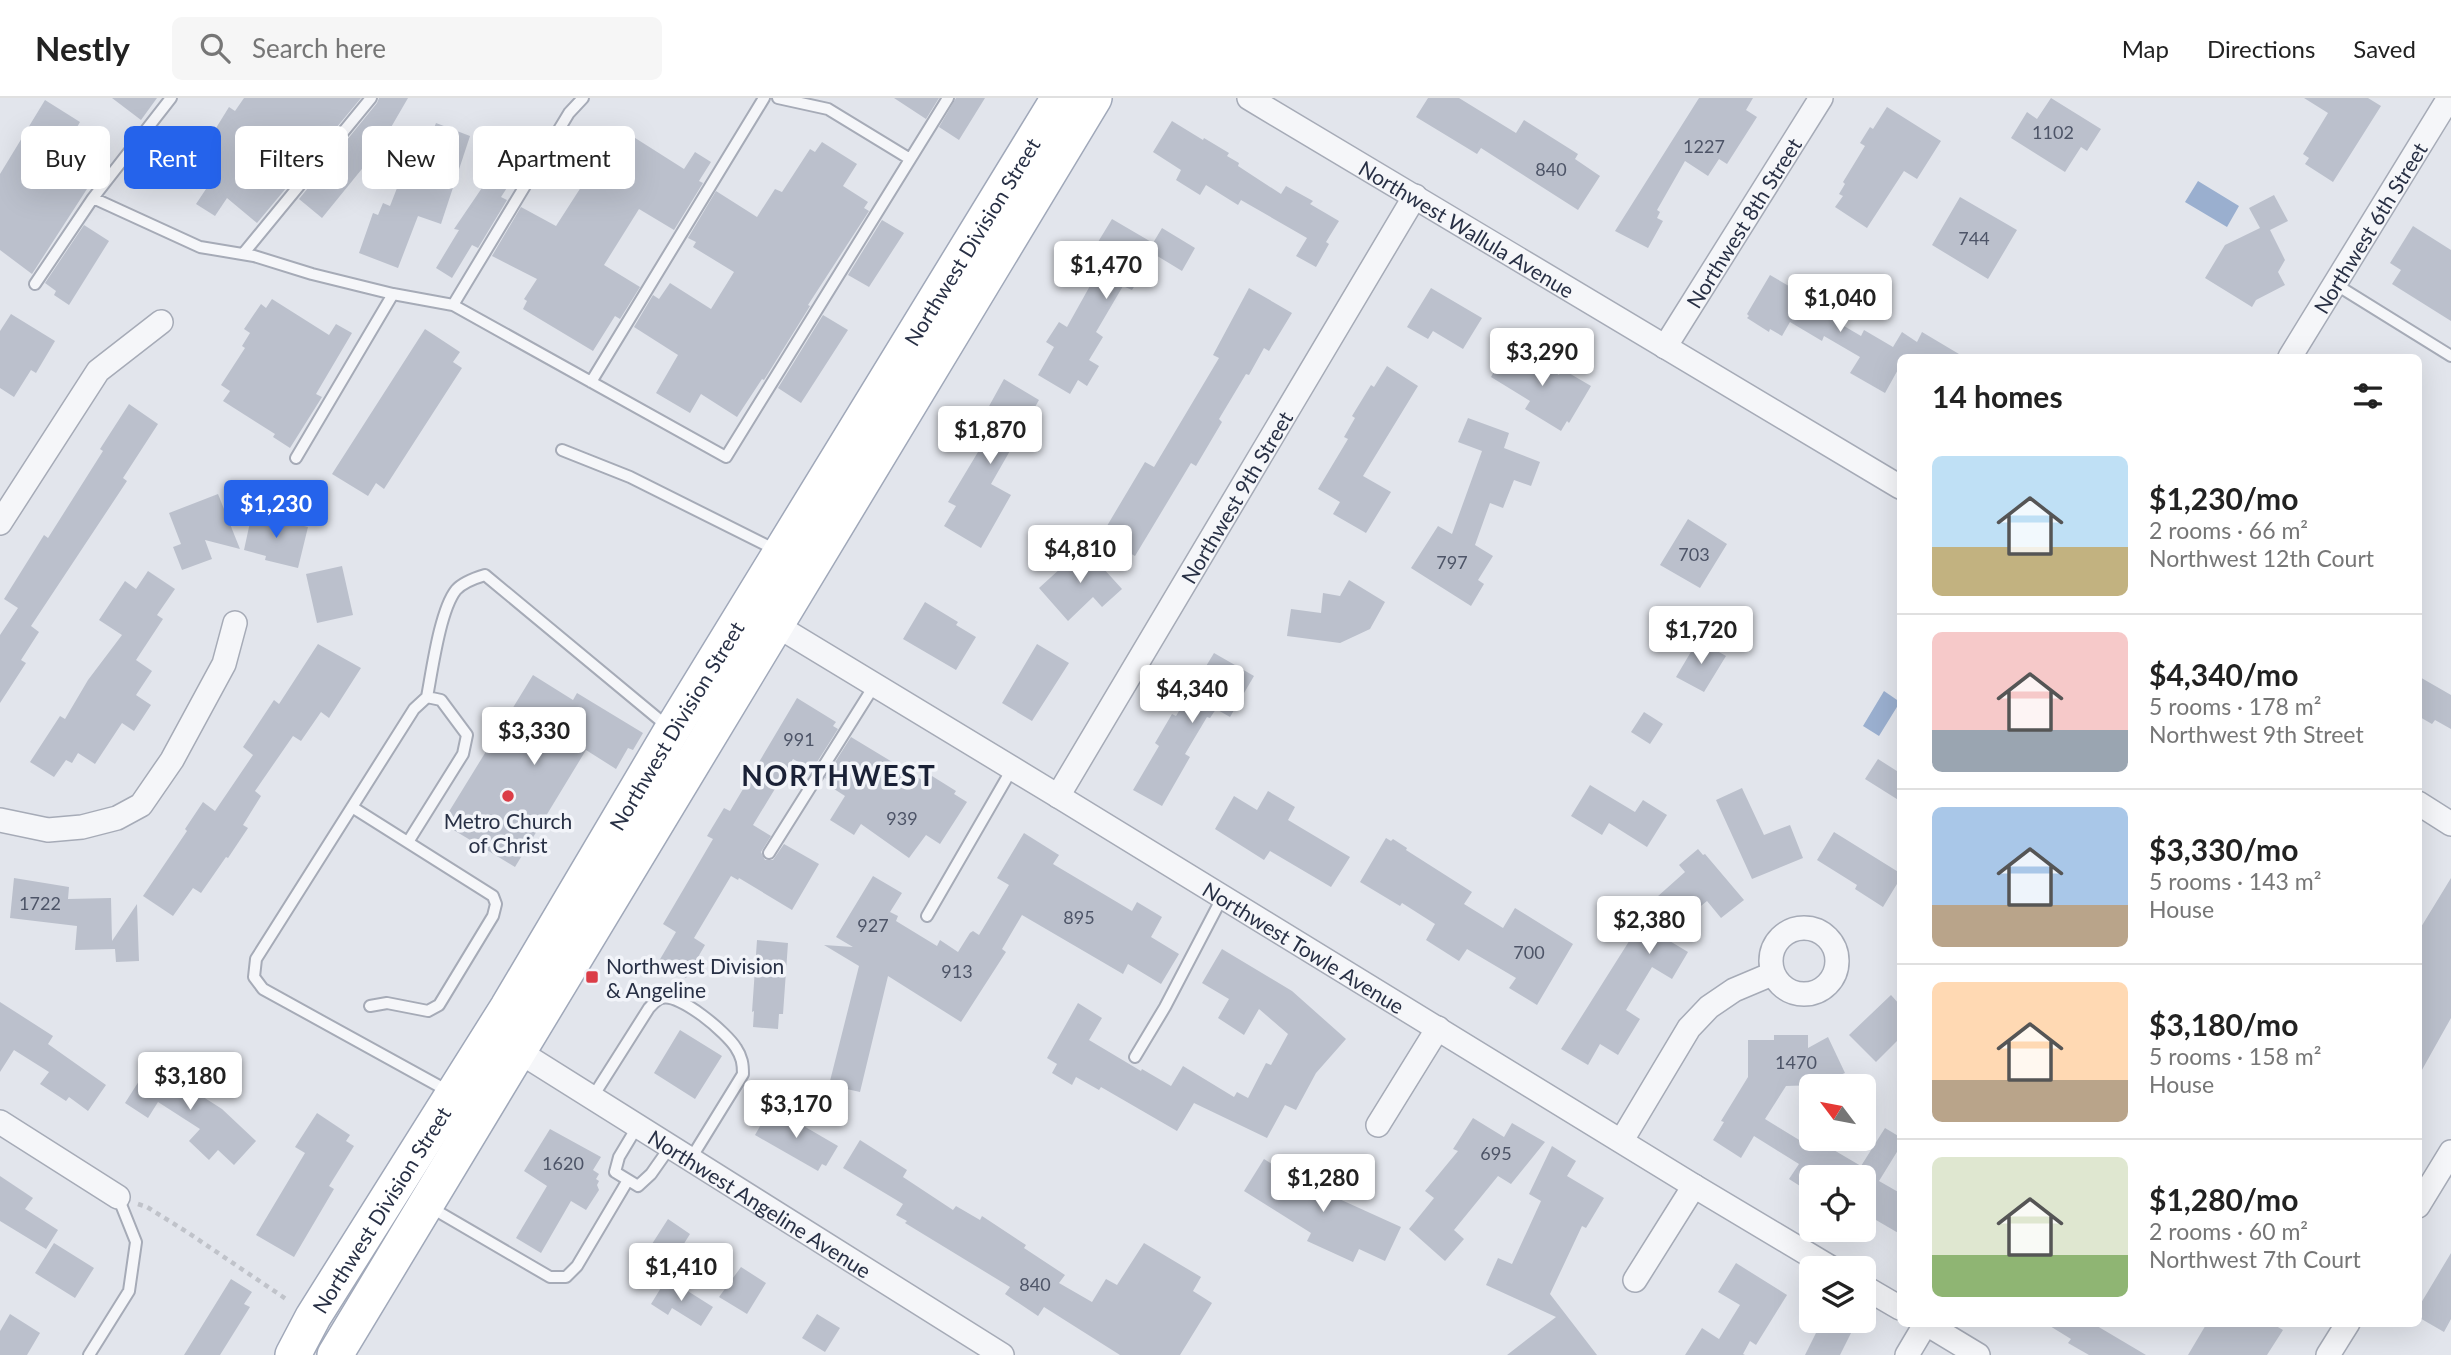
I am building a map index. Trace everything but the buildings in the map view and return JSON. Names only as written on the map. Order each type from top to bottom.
[{"type":"main road","name":"Northwest Division Street","points":[[335,1355],[425,1205],[505,1042],[672,730],[761,617],[782,553],[957,261],[1059,98]]},
{"type":"main road","name":"Northwest Division Street","points":[[293,1355],[313,1317],[453,1094],[505,1042],[761,617],[1094,98]]},
{"type":"street","name":"Northwest Wallula Avenue","points":[[1249,98],[1897,485]]},
{"type":"street","name":"Northwest 8th Street","points":[[1665,347],[1821,98]]},
{"type":"street","name":"Northwest 6th Street","points":[[2292,354],[2449,98]]},
{"type":"street","name":"Northwest 9th Street","points":[[1058,796],[1415,196]]},
{"type":"street","points":[[0,523],[98,371],[161,322]]},
{"type":"street","name":"Northwest Towle Avenue","points":[[761,617],[1811,1256]]},
{"type":"street","points":[[0,820],[48,830],[82,827],[117,818],[141,805],[172,760],[225,664],[235,623]]},
{"type":"street","points":[[2422,806],[2451,824]]},
{"type":"street","points":[[1622,1140],[1689,1028],[1709,1007],[1734,990],[1772,974]]},
{"type":"street","points":[[1378,1125],[1438,1028]]},
{"type":"street","name":"Northwest Angeline Avenue","points":[[505,1042],[1002,1355]]},
{"type":"street","points":[[0,1122],[118,1197]]},
{"type":"street","points":[[2422,1199],[2451,1152]]},
{"type":"street","points":[[1635,1280],[1693,1186]]},
{"type":"street","points":[[1876,1294],[1897,1306]]},
{"type":"street","points":[[1907,1355],[1924,1327]]},
{"type":"street","points":[[1932,1327],[1978,1355]]},
{"type":"street","points":[[2328,1355],[2346,1327]]},
{"type":"lane","points":[[35,284],[93,198],[171,98]]},
{"type":"lane","points":[[243,254],[371,98]]},
{"type":"lane","points":[[453,305],[569,113],[583,98]]},
{"type":"lane","points":[[591,382],[764,98]]},
{"type":"lane","points":[[778,98],[828,109],[911,159]]},
{"type":"lane","points":[[93,198],[201,247],[243,254],[393,294],[453,305],[726,457],[948,98]]},
{"type":"lane","points":[[2334,284],[2451,356]]},
{"type":"lane","points":[[296,458],[393,294]]},
{"type":"lane","points":[[562,450],[630,477],[782,553]]},
{"type":"lane","points":[[453,1094],[262,989],[254,977],[256,959],[414,709],[426,697],[445,611],[456,590],[470,580],[485,575],[672,730]]},
{"type":"lane","points":[[769,853],[874,686]]},
{"type":"lane","points":[[408,842],[463,754],[467,735],[441,700],[426,697]]},
{"type":"lane","points":[[927,916],[1012,769]]},
{"type":"lane","points":[[352,807],[493,896],[496,904],[493,916],[439,1005],[428,1011],[387,1003],[370,1006]]},
{"type":"lane","points":[[1135,1057],[1165,1007],[1223,897]]},
{"type":"lane","points":[[592,1098],[649,1008],[664,997],[682,1003],[724,1032],[743,1061],[743,1074],[680,1153],[638,1186],[615,1172],[619,1157],[638,1126]]},
{"type":"lane","points":[[425,1205],[550,1277],[566,1277],[578,1266],[628,1180]]},
{"type":"lane","points":[[89,1355],[129,1291],[136,1242],[118,1197]]},
{"type":"path","points":[[118,1197],[147,1207],[313,1317]]},
{"type":"water","points":[[2198,181],[2239,206],[2227,227],[2185,202]]},
{"type":"water","points":[[1884,691],[1897,700],[1897,707],[1879,736],[1863,726]]},
{"type":"place","name":"Metro Church of Christ","points":[[508,796]]},
{"type":"place","name":"Northwest Division & Angeline","points":[[592,977]]},
{"type":"district","name":"NORTHWEST","points":[[839,775]]}]
